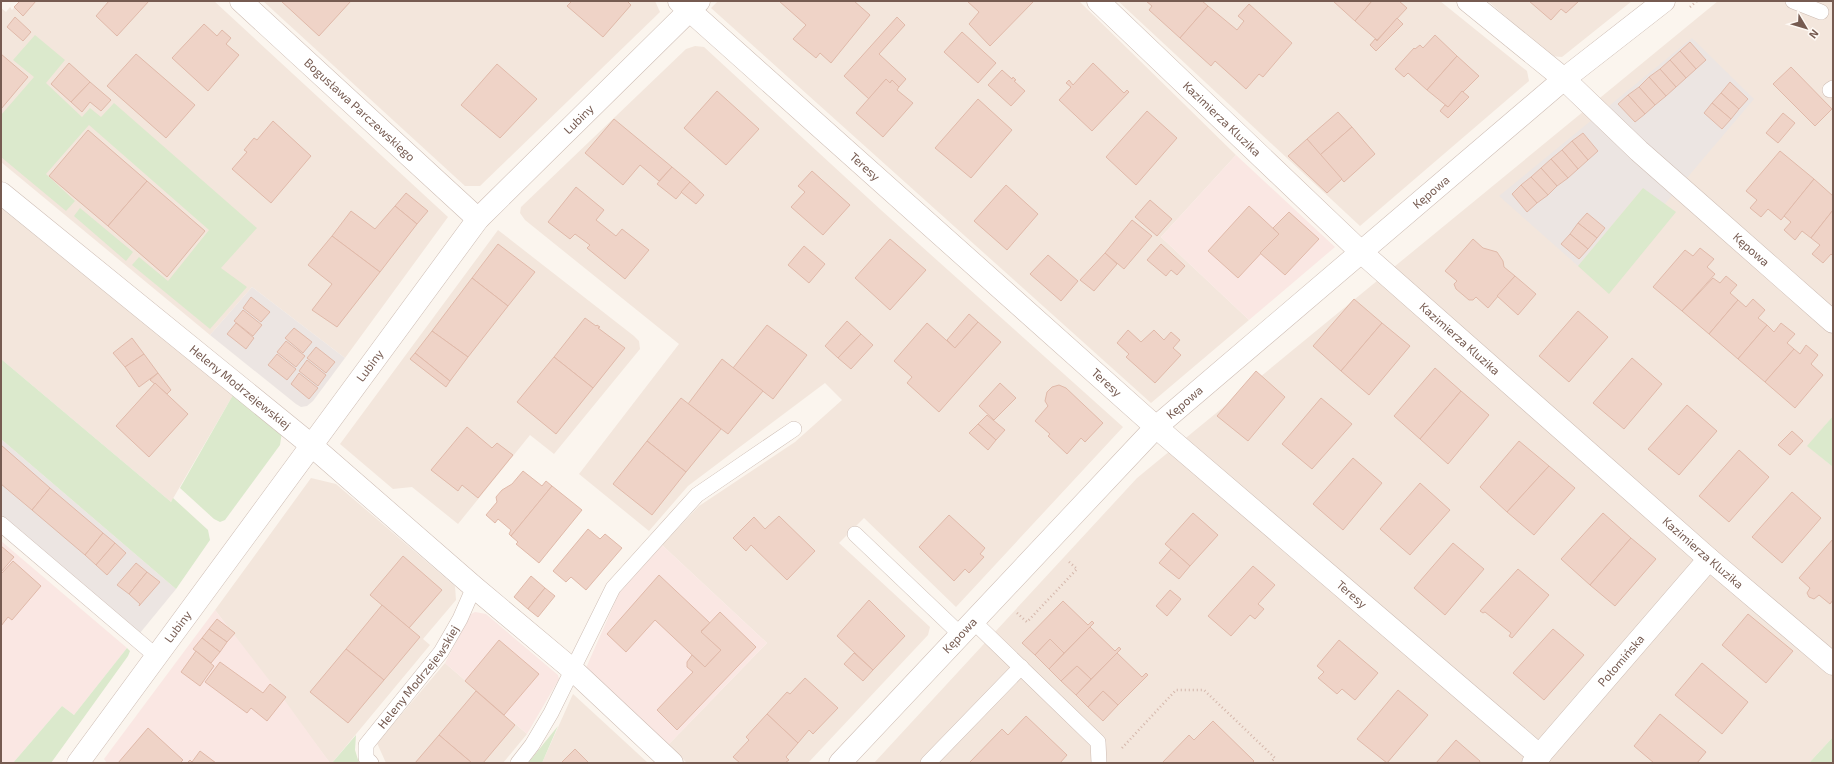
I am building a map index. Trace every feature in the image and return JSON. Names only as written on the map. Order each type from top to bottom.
[{"type":"street","name":"Bogusława Parczewskiego","points":[[241,1],[478,219]]},
{"type":"street","name":"Kazimierza Kluzika","points":[[1098,1],[1361,252],[1709,559],[1833,664]]},
{"type":"street","name":"Kępowa","points":[[1468,1],[1564,79],[1639,151],[1833,322]]},
{"type":"street","name":"Kępowa","points":[[840,763],[973,630],[1156,427],[1564,79],[1664,1]]},
{"type":"street","name":"Lubiny","points":[[78,763],[478,219],[689,4]]},
{"type":"street","name":"Teresy","points":[[689,4],[1156,427],[1536,760]]},
{"type":"street","name":"Heleny Modrzejewskiej","points":[[1,193],[311,445],[474,588],[573,670],[672,763]]},
{"type":"street","name":"Połomińska","points":[[1536,760],[1709,559]]},
{"type":"lane","points":[[1792,1],[1821,12]]},
{"type":"lane","points":[[518,763],[532,745],[547,720],[614,588],[697,495],[794,429]]},
{"type":"lane","points":[[1,524],[156,656]]},
{"type":"lane","points":[[856,534],[973,630],[1021,667],[1098,742],[1099,763]]},
{"type":"lane","name":"Heleny Modrzejewskiej","points":[[371,763],[366,758],[366,745],[441,652],[460,619],[474,588]]},
{"type":"lane","points":[[928,763],[1021,667]]},
{"type":"path","points":[[1685,11],[1697,1]]},
{"type":"path","points":[[973,630],[1011,608],[1027,622],[1077,570],[1066,559]]},
{"type":"path","points":[[1118,752],[1176,690],[1204,690],[1275,758],[1270,763]]},
{"type":"shaded area","points":[[20,1],[214,1],[448,217],[345,358],[252,287],[210,335],[1,162],[1,8],[6,12],[10,7],[12,10]]},
{"type":"shaded area","points":[[263,1],[655,1],[660,12],[480,186],[465,186]]},
{"type":"shaded area","points":[[718,1],[1079,1],[1236,155],[1161,237],[1249,320],[1151,403],[711,8]]},
{"type":"shaded area","points":[[1118,1],[1440,1],[1527,71],[1529,81],[1360,226]]},
{"type":"shaded area","points":[[1488,1],[1632,1],[1562,57],[1550,56]]},
{"type":"shaded area","points":[[1718,1],[1833,1],[1833,416],[1808,446],[1833,467],[1833,737],[1809,763],[874,763],[1137,478]]},
{"type":"shaded area","points":[[1692,38],[1754,99],[1664,205],[1643,188],[1578,266],[1499,196]]},
{"type":"shaded area","points":[[695,46],[704,47],[881,210],[1123,427],[956,607],[864,518],[839,543],[930,627],[928,635],[808,763],[687,763],[668,745],[767,643],[662,545],[699,506],[795,442],[842,400],[825,383],[688,486],[649,531],[579,474],[679,344],[525,220],[520,213],[521,207],[686,49]]},
{"type":"shaded area","points":[[1236,155],[1335,247],[1249,320],[1161,237]]},
{"type":"shaded area","points":[[1,208],[233,395],[171,502],[1,359]]},
{"type":"shaded area","points":[[498,230],[634,336],[639,341],[640,349],[554,454],[530,435],[458,524],[412,487],[393,489],[340,444]]},
{"type":"shaded area","points":[[252,287],[345,358],[313,401],[307,406],[301,407],[296,404],[210,335]]},
{"type":"shaded area","points":[[1,439],[176,589],[140,633],[1,515]]},
{"type":"shaded area","points":[[311,478],[336,484],[455,586],[456,600],[423,639],[430,645],[332,763],[330,763],[215,610]]},
{"type":"shaded area","points":[[1,541],[127,648],[74,715],[62,706],[13,763],[1,763]]},
{"type":"shaded area","points":[[662,545],[767,643],[668,745],[586,668],[619,593]]},
{"type":"shaded area","points":[[215,610],[283,698],[330,763],[107,763],[104,759]]},
{"type":"shaded area","points":[[475,612],[486,614],[558,675],[559,679],[527,734],[445,663],[471,614]]},
{"type":"shaded area","points":[[445,663],[527,734],[503,763],[386,763],[377,743]]},
{"type":"shaded area","points":[[573,694],[648,763],[542,763]]},
{"type":"green space","points":[[35,35],[65,60],[46,83],[82,117],[90,108],[101,117],[114,103],[257,228],[221,268],[247,287],[210,329],[132,265],[139,257],[168,281],[209,230],[89,125],[46,174],[75,201],[66,211],[1,157],[1,115],[34,77],[13,60]]},
{"type":"green space","points":[[1643,188],[1676,212],[1609,294],[1578,266]]},
{"type":"green space","points":[[80,208],[133,252],[126,261],[74,216]]},
{"type":"green space","points":[[1,359],[171,502],[173,498],[208,530],[210,540],[176,589],[1,439]]},
{"type":"green space","points":[[233,395],[282,432],[280,445],[225,520],[220,522],[214,519],[180,488]]},
{"type":"green space","points":[[1833,416],[1833,467],[1807,446]]},
{"type":"green space","points":[[127,648],[130,651],[128,656],[51,763],[13,763],[62,706],[74,715]]},
{"type":"green space","points":[[558,726],[542,763],[528,763]]},
{"type":"green space","points":[[356,735],[355,750],[359,763],[332,763]]},
{"type":"green space","points":[[1833,737],[1833,763],[1809,763]]},
{"type":"building","points":[[20,1],[36,1],[23,16],[14,7]]},
{"type":"building","points":[[109,1],[149,1],[117,36],[96,16]]},
{"type":"building","points":[[281,1],[351,1],[319,36]]},
{"type":"building","points":[[572,1],[627,1],[631,5],[603,37],[567,6]]},
{"type":"building","points":[[779,1],[854,1],[870,15],[831,63],[820,53],[816,58],[793,39],[806,25]]},
{"type":"building","points":[[967,1],[1033,2],[990,46],[969,24],[979,12]]},
{"type":"building","points":[[1146,1],[1202,1],[1208,6],[1180,38],[1149,10],[1152,6]]},
{"type":"building","points":[[1333,1],[1372,1],[1355,21]]},
{"type":"building","points":[[1372,1],[1399,1],[1407,8],[1377,40],[1355,21]]},
{"type":"building","points":[[1529,1],[1579,1],[1566,13],[1561,9],[1551,20]]},
{"type":"building","points":[[1249,4],[1292,43],[1263,77],[1259,74],[1246,89],[1215,61],[1211,66],[1180,38],[1208,6],[1237,30],[1244,21],[1238,16]]},
{"type":"building","points":[[15,17],[31,32],[23,41],[7,27]]},
{"type":"building","points":[[897,17],[905,25],[879,54],[906,79],[899,87],[892,80],[890,83],[886,79],[869,99],[844,76]]},
{"type":"building","points":[[1397,18],[1403,24],[1376,51],[1370,45],[1375,39],[1377,41]]},
{"type":"building","points":[[204,24],[217,36],[222,30],[231,38],[226,44],[239,55],[208,91],[172,58]]},
{"type":"building","points":[[962,32],[996,63],[978,83],[944,52]]},
{"type":"building","points":[[1435,35],[1457,56],[1427,90],[1408,73],[1404,77],[1395,69],[1414,48],[1415,49],[1420,45],[1423,48]]},
{"type":"building","points":[[1690,42],[1706,60],[1696,69],[1680,51]]},
{"type":"building","points":[[1680,51],[1696,69],[1686,78],[1670,60]]},
{"type":"building","points":[[1,54],[28,77],[1,109]]},
{"type":"building","points":[[136,54],[195,105],[166,138],[107,86]]},
{"type":"building","points":[[1457,56],[1479,76],[1448,107],[1427,90]]},
{"type":"building","points":[[1670,60],[1686,78],[1676,87],[1660,69]]},
{"type":"building","points":[[69,63],[90,82],[71,102],[51,84]]},
{"type":"building","points":[[1093,63],[1124,93],[1127,90],[1129,92],[1092,131],[1059,100],[1071,87],[1066,83],[1069,80],[1073,85]]},
{"type":"building","points":[[497,64],[537,99],[500,138],[461,105]]},
{"type":"building","points":[[1791,67],[1832,109],[1815,126],[1773,84]]},
{"type":"building","points":[[1660,69],[1676,87],[1666,96],[1649,77]]},
{"type":"building","points":[[1002,70],[1012,79],[1013,77],[1016,80],[1014,81],[1025,91],[1011,106],[988,85]]},
{"type":"building","points":[[1649,77],[1666,96],[1655,105],[1639,87]]},
{"type":"building","points":[[886,79],[890,83],[892,80],[899,87],[897,90],[913,103],[883,137],[856,113]]},
{"type":"building","points":[[90,82],[111,100],[101,111],[90,102],[82,112],[71,102]]},
{"type":"building","points":[[1730,82],[1748,99],[1739,109],[1721,93]]},
{"type":"building","points":[[1639,87],[1655,105],[1645,114],[1628,95]]},
{"type":"building","points":[[717,91],[759,129],[726,165],[684,128]]},
{"type":"building","points":[[1462,91],[1469,97],[1448,118],[1440,111],[1445,105],[1448,107]]},
{"type":"building","points":[[1721,93],[1739,109],[1731,119],[1712,103]]},
{"type":"building","points":[[1628,95],[1645,114],[1635,122],[1618,104]]},
{"type":"building","points":[[978,99],[1012,130],[971,178],[935,148]]},
{"type":"building","points":[[1712,103],[1731,119],[1722,129],[1704,113]]},
{"type":"building","points":[[1147,111],[1177,138],[1136,185],[1106,157]]},
{"type":"building","points":[[1338,112],[1352,127],[1320,155],[1307,139]]},
{"type":"building","points":[[1783,113],[1795,123],[1778,143],[1766,133]]},
{"type":"building","points":[[614,119],[672,167],[659,181],[640,165],[623,185],[585,153]]},
{"type":"building","points":[[273,121],[311,156],[271,203],[232,169],[247,152],[244,150],[254,138],[257,140]]},
{"type":"building","points":[[1352,127],[1375,154],[1344,182],[1320,155]]},
{"type":"building","points":[[88,130],[147,181],[108,226],[49,176]]},
{"type":"building","points":[[1583,133],[1598,151],[1588,160],[1572,141]]},
{"type":"building","points":[[1307,139],[1342,179],[1327,193],[1288,156]]},
{"type":"building","points":[[1572,141],[1588,160],[1578,169],[1562,150]]},
{"type":"building","points":[[1562,150],[1578,169],[1568,178],[1551,159]]},
{"type":"building","points":[[1780,151],[1814,179],[1781,220],[1768,209],[1761,217],[1750,208],[1757,200],[1746,191]]},
{"type":"building","points":[[1551,159],[1568,178],[1557,186],[1541,168]]},
{"type":"building","points":[[672,167],[690,182],[676,199],[657,184]]},
{"type":"building","points":[[1541,168],[1557,186],[1548,195],[1531,177]]},
{"type":"building","points":[[812,171],[850,205],[823,235],[791,207],[805,192],[798,186]]},
{"type":"building","points":[[1531,177],[1548,195],[1537,203],[1521,185]]},
{"type":"building","points":[[1814,179],[1833,196],[1833,210],[1811,238],[1802,231],[1795,240],[1784,230],[1791,222],[1784,216]]},
{"type":"building","points":[[147,181],[205,231],[167,277],[108,226]]},
{"type":"building","points":[[690,182],[704,195],[696,204],[681,192]]},
{"type":"building","points":[[1006,185],[1038,214],[1007,250],[974,221]]},
{"type":"building","points":[[1521,185],[1537,203],[1527,212],[1512,194]]},
{"type":"building","points":[[576,187],[604,210],[596,220],[616,236],[622,229],[649,250],[625,279],[587,248],[590,245],[575,234],[570,239],[548,222]]},
{"type":"building","points":[[406,193],[428,211],[417,224],[395,206]]},
{"type":"building","points":[[1150,200],[1172,219],[1157,236],[1135,217]]},
{"type":"building","points":[[395,206],[417,224],[380,272],[332,236],[351,211],[375,229]]},
{"type":"building","points":[[1249,206],[1279,234],[1238,278],[1208,251]]},
{"type":"building","points":[[1833,210],[1833,256],[1831,254],[1823,263],[1812,254],[1820,245],[1811,238]]},
{"type":"building","points":[[1289,212],[1319,239],[1285,275],[1260,253],[1279,234],[1273,228]]},
{"type":"building","points":[[1587,213],[1605,228],[1597,238],[1578,223]]},
{"type":"building","points":[[1132,220],[1152,236],[1124,269],[1105,253]]},
{"type":"building","points":[[1578,223],[1597,238],[1588,249],[1570,234]]},
{"type":"building","points":[[1570,234],[1588,249],[1579,259],[1561,244]]},
{"type":"building","points":[[332,236],[380,272],[337,327],[312,310],[332,284],[308,265]]},
{"type":"building","points":[[890,239],[926,270],[890,310],[855,278]]},
{"type":"building","points":[[1473,239],[1483,248],[1497,252],[1503,261],[1504,267],[1515,276],[1488,308],[1476,297],[1473,300],[1469,300],[1456,289],[1454,284],[1457,281],[1445,271]]},
{"type":"building","points":[[498,244],[535,272],[508,306],[472,278]]},
{"type":"building","points":[[1161,244],[1185,266],[1177,275],[1171,270],[1166,276],[1147,260]]},
{"type":"building","points":[[804,246],[825,264],[809,283],[788,265]]},
{"type":"building","points":[[1700,248],[1714,259],[1707,267],[1715,274],[1682,311],[1653,287],[1685,250],[1693,256]]},
{"type":"building","points":[[1105,253],[1117,264],[1094,291],[1080,280]]},
{"type":"building","points":[[1048,255],[1078,281],[1061,301],[1030,274]]},
{"type":"building","points":[[1515,276],[1536,294],[1518,315],[1497,296]]},
{"type":"building","points":[[1726,276],[1737,285],[1730,293],[1738,300],[1709,334],[1682,311],[1713,278],[1720,283]]},
{"type":"building","points":[[472,278],[508,306],[468,357],[432,331]]},
{"type":"building","points":[[251,297],[270,312],[261,322],[243,308]]},
{"type":"building","points":[[1354,299],[1382,323],[1341,371],[1313,346]]},
{"type":"building","points":[[1753,299],[1765,310],[1758,318],[1767,325],[1738,359],[1709,334],[1738,300],[1746,307]]},
{"type":"building","points":[[243,310],[262,325],[253,336],[234,321]]},
{"type":"building","points":[[1578,311],[1608,337],[1569,382],[1539,356]]},
{"type":"building","points":[[969,314],[978,322],[955,348],[947,340]]},
{"type":"building","points":[[585,318],[596,326],[597,325],[600,327],[598,328],[625,348],[593,388],[554,357]]},
{"type":"building","points":[[847,321],[861,334],[838,358],[825,346]]},
{"type":"building","points":[[978,322],[1001,342],[939,412],[907,383],[912,377],[894,361],[927,323],[955,348]]},
{"type":"building","points":[[236,323],[254,338],[246,349],[227,334]]},
{"type":"building","points":[[1382,323],[1410,346],[1369,395],[1341,371]]},
{"type":"building","points":[[1781,323],[1795,334],[1787,343],[1794,349],[1765,382],[1738,359],[1767,325],[1774,332]]},
{"type":"building","points":[[767,325],[807,355],[773,399],[733,368]]},
{"type":"building","points":[[294,328],[312,342],[303,353],[285,338]]},
{"type":"building","points":[[1128,330],[1141,342],[1154,330],[1164,340],[1171,332],[1180,340],[1173,348],[1181,355],[1155,383],[1126,357],[1129,354],[1117,343]]},
{"type":"building","points":[[432,331],[468,357],[450,381],[415,353]]},
{"type":"building","points":[[861,334],[873,345],[851,369],[838,358]]},
{"type":"building","points":[[132,338],[144,354],[125,367],[113,353]]},
{"type":"building","points":[[286,341],[305,356],[296,367],[277,352]]},
{"type":"building","points":[[1806,345],[1818,355],[1811,364],[1823,375],[1795,408],[1765,382],[1794,349],[1800,354]]},
{"type":"building","points":[[316,347],[335,362],[326,373],[307,358]]},
{"type":"building","points":[[415,353],[450,381],[446,387],[410,359]]},
{"type":"building","points":[[144,354],[158,373],[139,387],[125,367]]},
{"type":"building","points":[[277,354],[296,369],[287,380],[268,365]]},
{"type":"building","points":[[554,357],[593,388],[556,434],[517,402]]},
{"type":"building","points":[[1632,358],[1662,384],[1624,429],[1593,403]]},
{"type":"building","points":[[722,359],[763,391],[728,434],[688,404]]},
{"type":"building","points":[[307,360],[326,375],[318,386],[299,371]]},
{"type":"building","points":[[1435,368],[1461,391],[1420,439],[1394,416]]},
{"type":"building","points":[[1256,371],[1285,397],[1248,441],[1217,416]]},
{"type":"building","points":[[158,373],[171,390],[167,394],[150,380]]},
{"type":"building","points":[[299,373],[318,388],[309,399],[291,384]]},
{"type":"building","points":[[155,383],[188,414],[149,457],[116,426]]},
{"type":"building","points":[[1000,383],[1016,398],[994,420],[979,406]]},
{"type":"building","points":[[1059,385],[1066,388],[1103,423],[1085,442],[1081,438],[1067,454],[1048,436],[1050,434],[1035,421],[1048,406],[1045,401],[1047,392],[1052,387]]},
{"type":"building","points":[[1461,391],[1489,415],[1448,464],[1420,439]]},
{"type":"building","points":[[681,398],[721,429],[686,472],[647,441]]},
{"type":"building","points":[[1321,398],[1352,424],[1312,469],[1282,444]]},
{"type":"building","points":[[1687,405],[1717,431],[1679,475],[1648,449]]},
{"type":"building","points":[[987,415],[1005,430],[996,440],[978,424]]},
{"type":"building","points":[[978,424],[996,440],[988,450],[969,433]]},
{"type":"building","points":[[467,427],[492,448],[497,443],[513,455],[478,498],[462,485],[458,491],[431,470]]},
{"type":"building","points":[[1792,431],[1803,441],[1790,455],[1778,445]]},
{"type":"building","points":[[647,441],[686,472],[652,515],[613,484]]},
{"type":"building","points":[[1519,441],[1549,466],[1507,512],[1480,487]]},
{"type":"building","points":[[1,445],[50,488],[32,510],[1,484]]},
{"type":"building","points":[[1739,450],[1769,477],[1729,522],[1699,496]]},
{"type":"building","points":[[1353,458],[1382,483],[1343,530],[1313,504]]},
{"type":"building","points":[[1549,466],[1575,488],[1534,535],[1507,512]]},
{"type":"building","points":[[523,471],[542,486],[546,481],[552,486],[511,536],[509,534],[511,530],[498,519],[495,523],[486,515],[497,502],[496,497],[502,490],[512,484]]},
{"type":"building","points":[[1420,483],[1450,510],[1410,555],[1380,529]]},
{"type":"building","points":[[552,486],[582,510],[539,563],[516,544],[518,542],[511,536]]},
{"type":"building","points":[[50,488],[103,533],[85,555],[32,510]]},
{"type":"building","points":[[1792,492],[1821,518],[1782,563],[1752,537]]},
{"type":"building","points":[[1193,513],[1218,535],[1190,566],[1165,544]]},
{"type":"building","points":[[1603,513],[1631,538],[1590,585],[1561,559]]},
{"type":"building","points":[[949,515],[985,548],[980,554],[984,557],[969,573],[965,569],[954,581],[919,547]]},
{"type":"building","points":[[779,516],[815,551],[787,580],[751,545],[746,551],[733,538],[754,517],[765,529]]},
{"type":"building","points":[[588,529],[600,539],[605,534],[622,548],[586,590],[571,577],[566,582],[553,571]]},
{"type":"building","points":[[103,533],[115,543],[96,565],[85,555]]},
{"type":"building","points":[[1631,538],[1656,559],[1615,606],[1590,585]]},
{"type":"building","points":[[1833,539],[1833,600],[1830,604],[1819,595],[1814,599],[1809,597],[1807,593],[1810,588],[1799,578]]},
{"type":"building","points":[[115,543],[126,553],[107,575],[96,565]]},
{"type":"building","points":[[1453,543],[1484,569],[1445,615],[1414,588]]},
{"type":"building","points":[[1,546],[14,557],[1,572]]},
{"type":"building","points":[[1171,549],[1190,566],[1179,579],[1159,563]]},
{"type":"building","points":[[403,556],[442,590],[409,628],[370,595]]},
{"type":"building","points":[[13,561],[41,586],[12,620],[8,617],[1,626],[1,574]]},
{"type":"building","points":[[136,563],[147,572],[129,594],[117,585]]},
{"type":"building","points":[[1253,566],[1275,585],[1258,604],[1264,609],[1255,619],[1250,615],[1231,636],[1208,616]]},
{"type":"building","points":[[1518,569],[1549,595],[1512,638],[1509,636],[1511,633],[1485,612],[1483,613],[1480,611]]},
{"type":"building","points":[[147,572],[160,582],[139,606],[140,604],[129,594]]},
{"type":"building","points":[[659,575],[710,623],[701,631],[721,650],[705,667],[655,620],[626,652],[607,634]]},
{"type":"building","points":[[531,576],[545,588],[528,609],[514,597]]},
{"type":"building","points":[[545,588],[555,596],[538,617],[528,609]]},
{"type":"building","points":[[1170,590],[1181,599],[1167,616],[1156,606]]},
{"type":"building","points":[[869,600],[905,636],[873,670],[837,636]]},
{"type":"building","points":[[1063,601],[1088,625],[1092,621],[1094,623],[1064,653],[1050,639],[1035,655],[1022,643]]},
{"type":"building","points":[[382,605],[420,637],[384,680],[346,649]]},
{"type":"building","points":[[720,612],[756,647],[677,730],[657,710],[693,672],[687,667],[687,662],[692,655],[705,667],[721,650],[701,632]]},
{"type":"building","points":[[1748,614],[1793,651],[1766,683],[1722,645]]},
{"type":"building","points":[[217,619],[235,633],[227,642],[209,629]]},
{"type":"building","points":[[1090,627],[1115,651],[1119,647],[1121,649],[1091,679],[1077,666],[1061,681],[1049,669]]},
{"type":"building","points":[[209,629],[227,642],[220,652],[202,638]]},
{"type":"building","points":[[1553,629],[1584,655],[1544,700],[1513,673]]},
{"type":"building","points":[[202,638],[220,652],[211,663],[193,649]]},
{"type":"building","points":[[1050,639],[1064,653],[1049,669],[1035,655]]},
{"type":"building","points":[[499,640],[539,674],[504,715],[465,681]]},
{"type":"building","points":[[1339,640],[1378,673],[1355,700],[1342,689],[1337,694],[1318,678],[1324,672],[1317,666]]},
{"type":"building","points":[[346,649],[384,680],[348,723],[310,692]]},
{"type":"building","points":[[196,651],[214,666],[200,686],[181,672]]},
{"type":"building","points":[[854,653],[873,670],[863,681],[844,664]]},
{"type":"building","points":[[1117,653],[1142,677],[1146,673],[1148,675],[1118,705],[1103,691],[1088,707],[1076,695]]},
{"type":"building","points":[[220,662],[263,693],[270,684],[286,697],[267,721],[251,708],[247,713],[205,682]]},
{"type":"building","points":[[1702,663],[1748,702],[1722,734],[1675,695]]},
{"type":"building","points":[[1077,666],[1091,679],[1076,695],[1061,681]]},
{"type":"building","points":[[805,678],[838,708],[813,734],[809,730],[798,743],[767,714],[787,692],[790,694]]},
{"type":"building","points":[[1398,690],[1428,715],[1387,763],[1357,739]]},
{"type":"building","points":[[476,691],[515,725],[483,763],[472,763],[439,735]]},
{"type":"building","points":[[1103,691],[1118,705],[1103,721],[1088,707]]},
{"type":"building","points":[[767,714],[798,743],[786,757],[789,760],[785,763],[740,763],[733,757],[749,740],[746,737]]},
{"type":"building","points":[[1660,714],[1706,752],[1697,763],[1654,763],[1634,746]]},
{"type":"building","points":[[1026,716],[1067,755],[1060,763],[969,763],[1002,729],[1008,735]]},
{"type":"building","points":[[1213,721],[1254,761],[1252,763],[1162,763],[1189,735],[1194,740]]},
{"type":"building","points":[[148,728],[183,760],[180,763],[118,763]]},
{"type":"building","points":[[439,735],[472,763],[415,763]]},
{"type":"building","points":[[1456,740],[1480,761],[1479,763],[1436,763]]},
{"type":"building","points":[[575,749],[588,762],[587,763],[561,763]]},
{"type":"building","points":[[200,751],[216,763],[187,763],[190,760],[192,762]]}]
